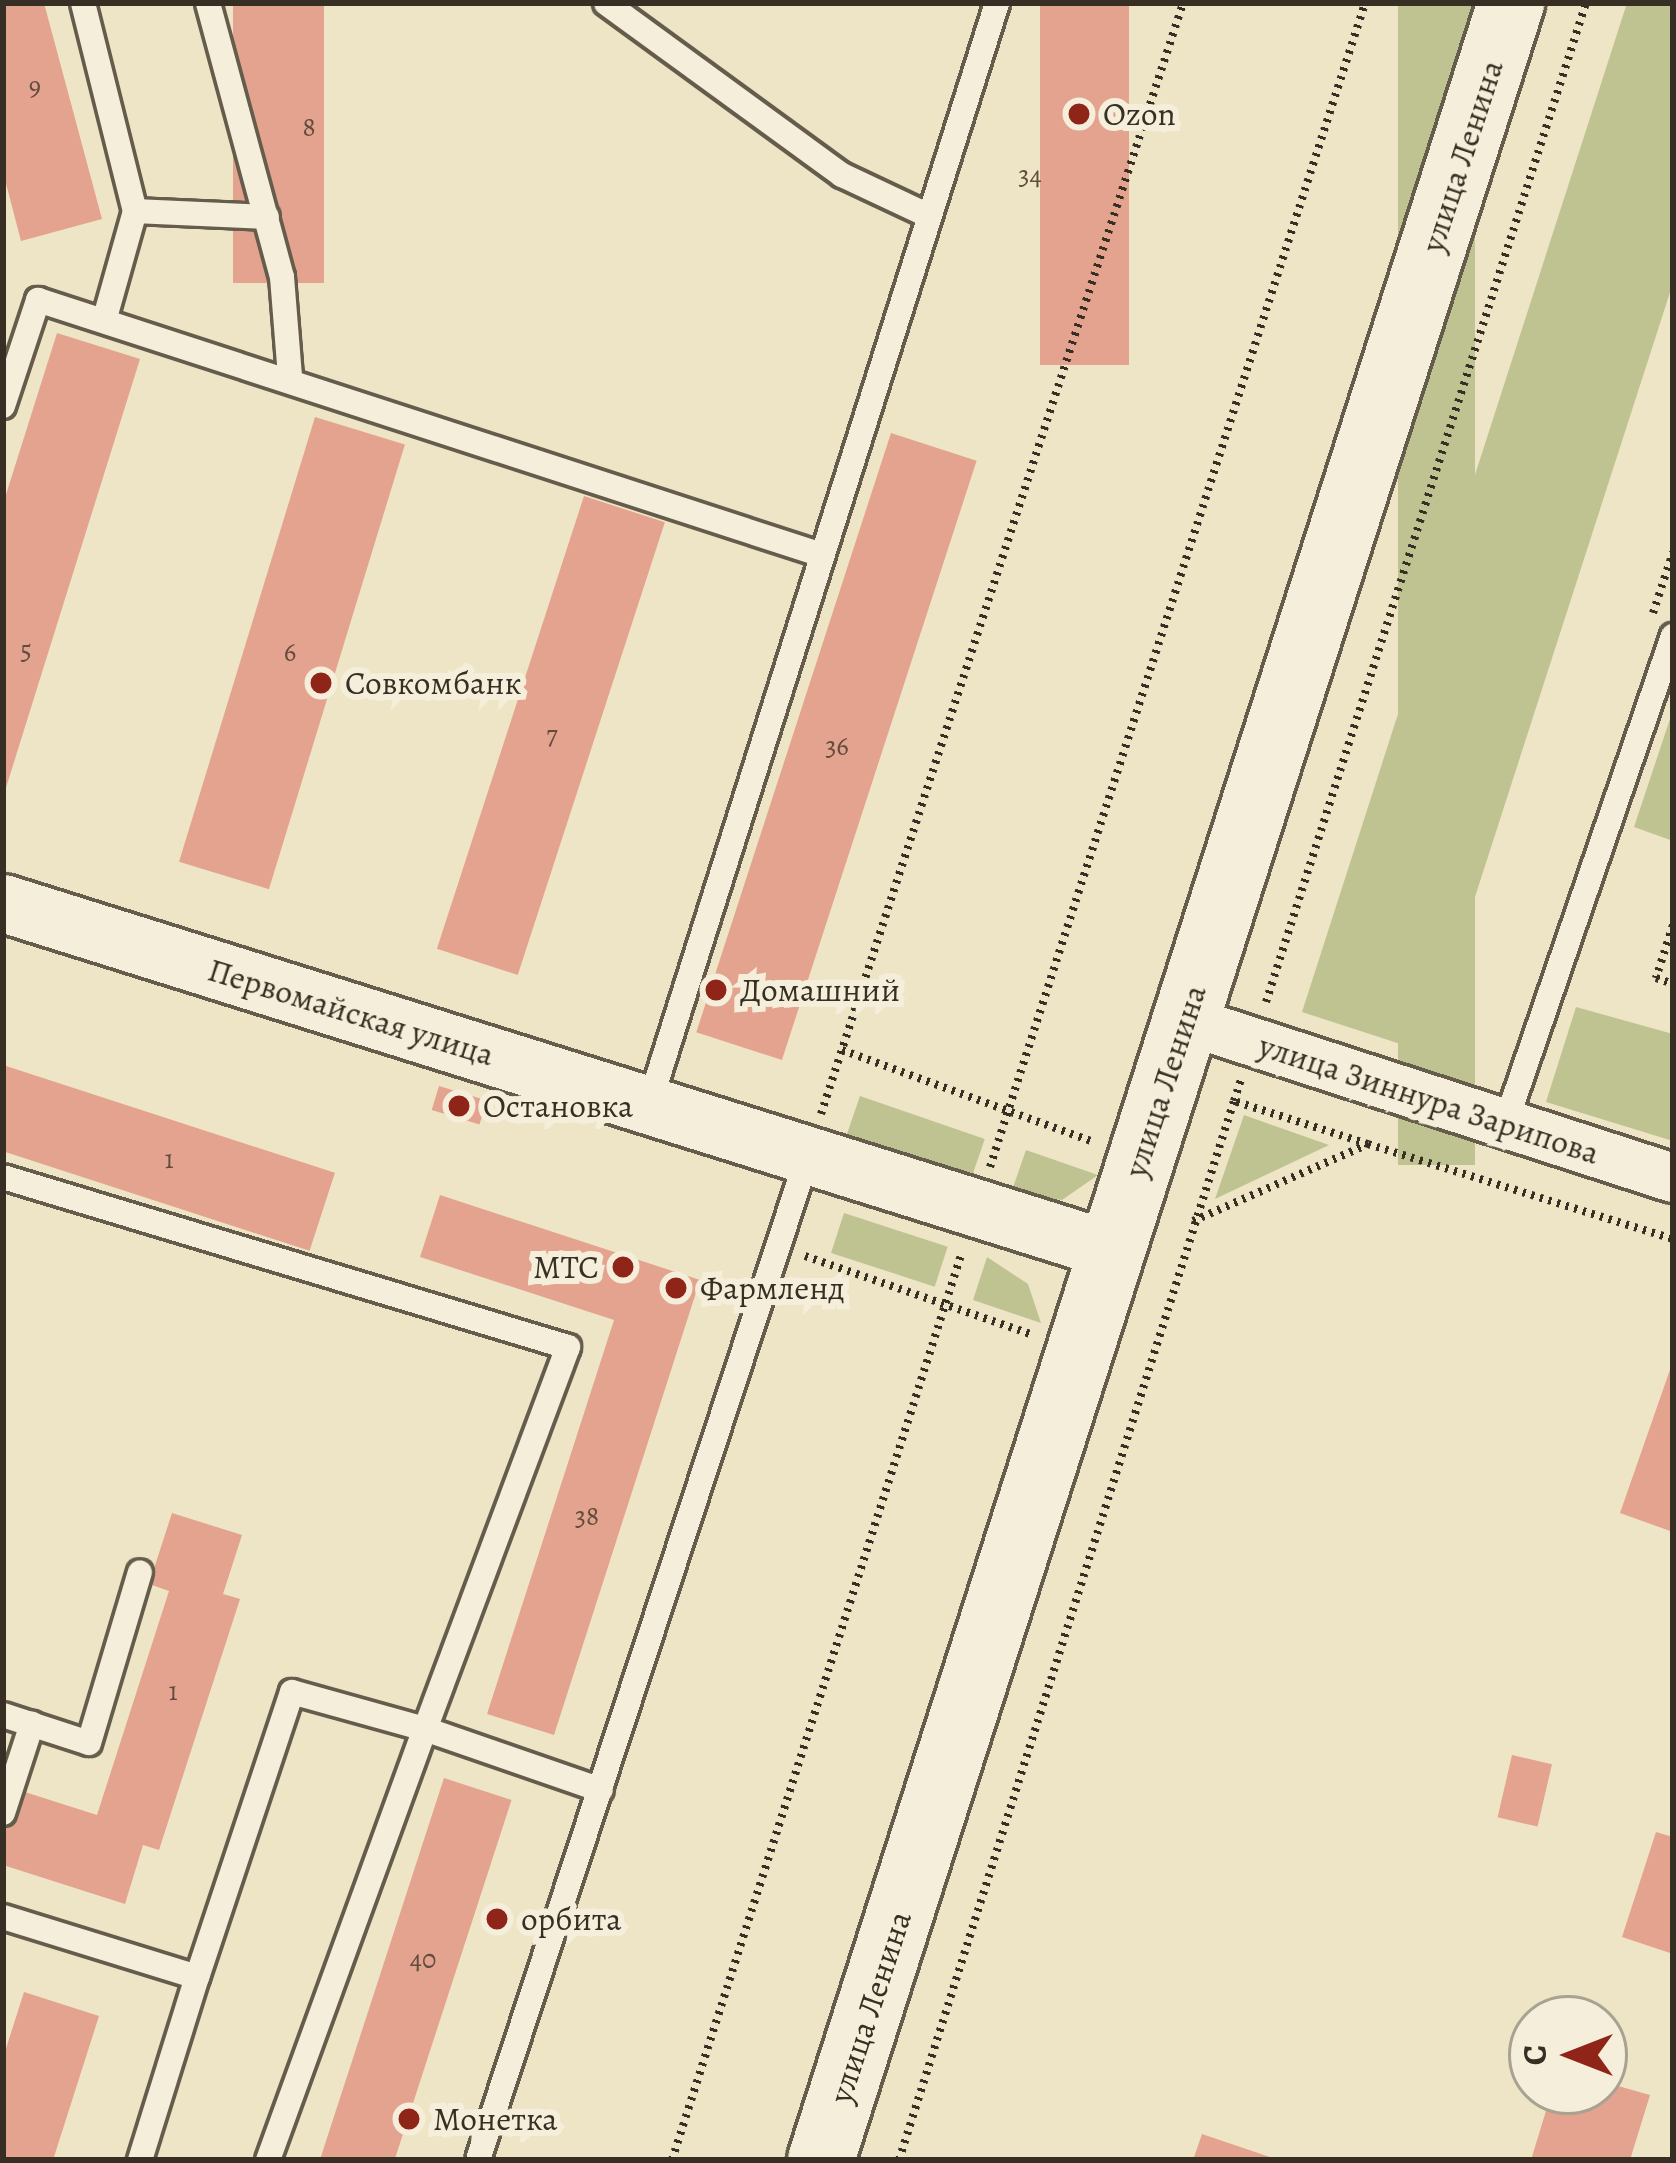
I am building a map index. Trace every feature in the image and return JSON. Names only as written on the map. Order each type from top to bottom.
[{"type":"main road","name":"улица Ленина","points":[[821,2160],[1511,3]]},
{"type":"street","name":"Первомайская улица","points":[[3,903],[1111,1250]]},
{"type":"street","name":"улица Зиннура Зарипова","points":[[1185,1020],[1673,1178]]},
{"type":"lane","points":[[83,3],[135,211],[104,320]]},
{"type":"lane","points":[[208,3],[267,217],[290,376]]},
{"type":"lane","points":[[606,3],[842,175],[929,216]]},
{"type":"lane","points":[[650,1105],[997,3]]},
{"type":"lane","points":[[135,211],[267,217]]},
{"type":"lane","points":[[3,406],[38,301],[290,376],[822,555]]},
{"type":"lane","points":[[1507,1122],[1673,636]]},
{"type":"lane","points":[[478,2160],[808,1155]]},
{"type":"lane","points":[[3,1177],[568,1347],[268,2160]]},
{"type":"lane","points":[[3,1715],[89,1743],[140,1572]]},
{"type":"lane","points":[[140,2160],[292,1692],[425,1729],[601,1790]]},
{"type":"lane","points":[[3,1813],[32,1724]]},
{"type":"lane","points":[[3,1917],[197,1977]]},
{"type":"path","points":[[808,1155],[1183,3]]},
{"type":"path","points":[[988,1172],[1365,3]]},
{"type":"path","points":[[899,2160],[1193,1221],[1586,3]]},
{"type":"path","points":[[1673,926],[1656,978],[1673,984]]},
{"type":"path","points":[[842,1051],[1009,1107],[1109,1148]]},
{"type":"path","points":[[1234,1101],[1673,1239]]},
{"type":"path","points":[[1193,1221],[1368,1144]]},
{"type":"path","points":[[672,2160],[968,1234]]},
{"type":"path","points":[[778,1247],[1030,1334]]},
{"type":"green space","points":[[1398,3],[1475,3],[1475,1165],[1398,1165]]},
{"type":"green space","points":[[1627,3],[1673,3],[1673,283],[1425,1052],[1302,1012]]},
{"type":"green space","points":[[1673,710],[1673,841],[1634,827]]},
{"type":"green space","points":[[1576,1007],[1673,1034],[1673,1141],[1546,1102]]},
{"type":"green space","points":[[860,1096],[985,1139],[970,1183],[845,1140]]},
{"type":"green space","points":[[1244,1115],[1329,1145],[1215,1199]]},
{"type":"green space","points":[[1026,1150],[1098,1175],[1062,1200],[1011,1193]]},
{"type":"green space","points":[[844,1213],[948,1247],[935,1287],[831,1253]]},
{"type":"green space","points":[[987,1257],[1028,1284],[1041,1323],[973,1300]]},
{"type":"building","points":[[3,3],[44,3],[102,219],[21,241],[3,172]]},
{"type":"building","points":[[233,3],[324,3],[324,283],[233,283]]},
{"type":"building","points":[[1040,3],[1129,3],[1129,365],[1040,365]]},
{"type":"building","points":[[57,333],[140,359],[4,794],[3,504]]},
{"type":"building","points":[[315,417],[405,444],[269,889],[179,862]]},
{"type":"building","points":[[891,433],[977,461],[782,1060],[696,1032]]},
{"type":"building","points":[[584,496],[665,522],[518,975],[437,949]]},
{"type":"building","points":[[3,1065],[335,1173],[310,1251],[3,1151]]},
{"type":"building","name":"Остановка","points":[[439,1086],[487,1101],[480,1125],[432,1110]]},
{"type":"building","points":[[440,1195],[700,1280],[554,1735],[487,1714],[614,1320],[420,1257]]},
{"type":"building","points":[[1673,1364],[1673,1532],[1620,1513]]},
{"type":"building","points":[[172,1513],[242,1535],[223,1594],[240,1599],[159,1850],[143,1845],[125,1904],[3,1865],[3,1785],[97,1815],[169,1591],[149,1584]]},
{"type":"building","points":[[1512,1755],[1552,1764],[1538,1827],[1498,1817]]},
{"type":"building","points":[[444,1778],[512,1800],[395,2160],[320,2159]]},
{"type":"building","points":[[1656,1832],[1673,1837],[1673,1954],[1622,1937]]},
{"type":"building","points":[[24,1992],[99,2016],[53,2160],[3,2160],[3,2058]]},
{"type":"building","points":[[1628,2089],[1650,2095],[1630,2160],[1531,2160],[1545,2115],[1628,2115]]},
{"type":"building","points":[[1202,2134],[1276,2159],[1276,2160],[1193,2160]]},
{"type":"place","name":"Ozon","points":[[1079,114]]},
{"type":"place","name":"Совкомбанк","points":[[321,683]]},
{"type":"place","name":"Домашний","points":[[716,990]]},
{"type":"place","name":"Остановка","points":[[459,1106]]},
{"type":"place","name":"МТС","points":[[623,1267]]},
{"type":"place","name":"Фармленд","points":[[676,1288]]},
{"type":"place","name":"орбита","points":[[497,1919]]},
{"type":"place","name":"Монетка","points":[[409,2119]]}]
